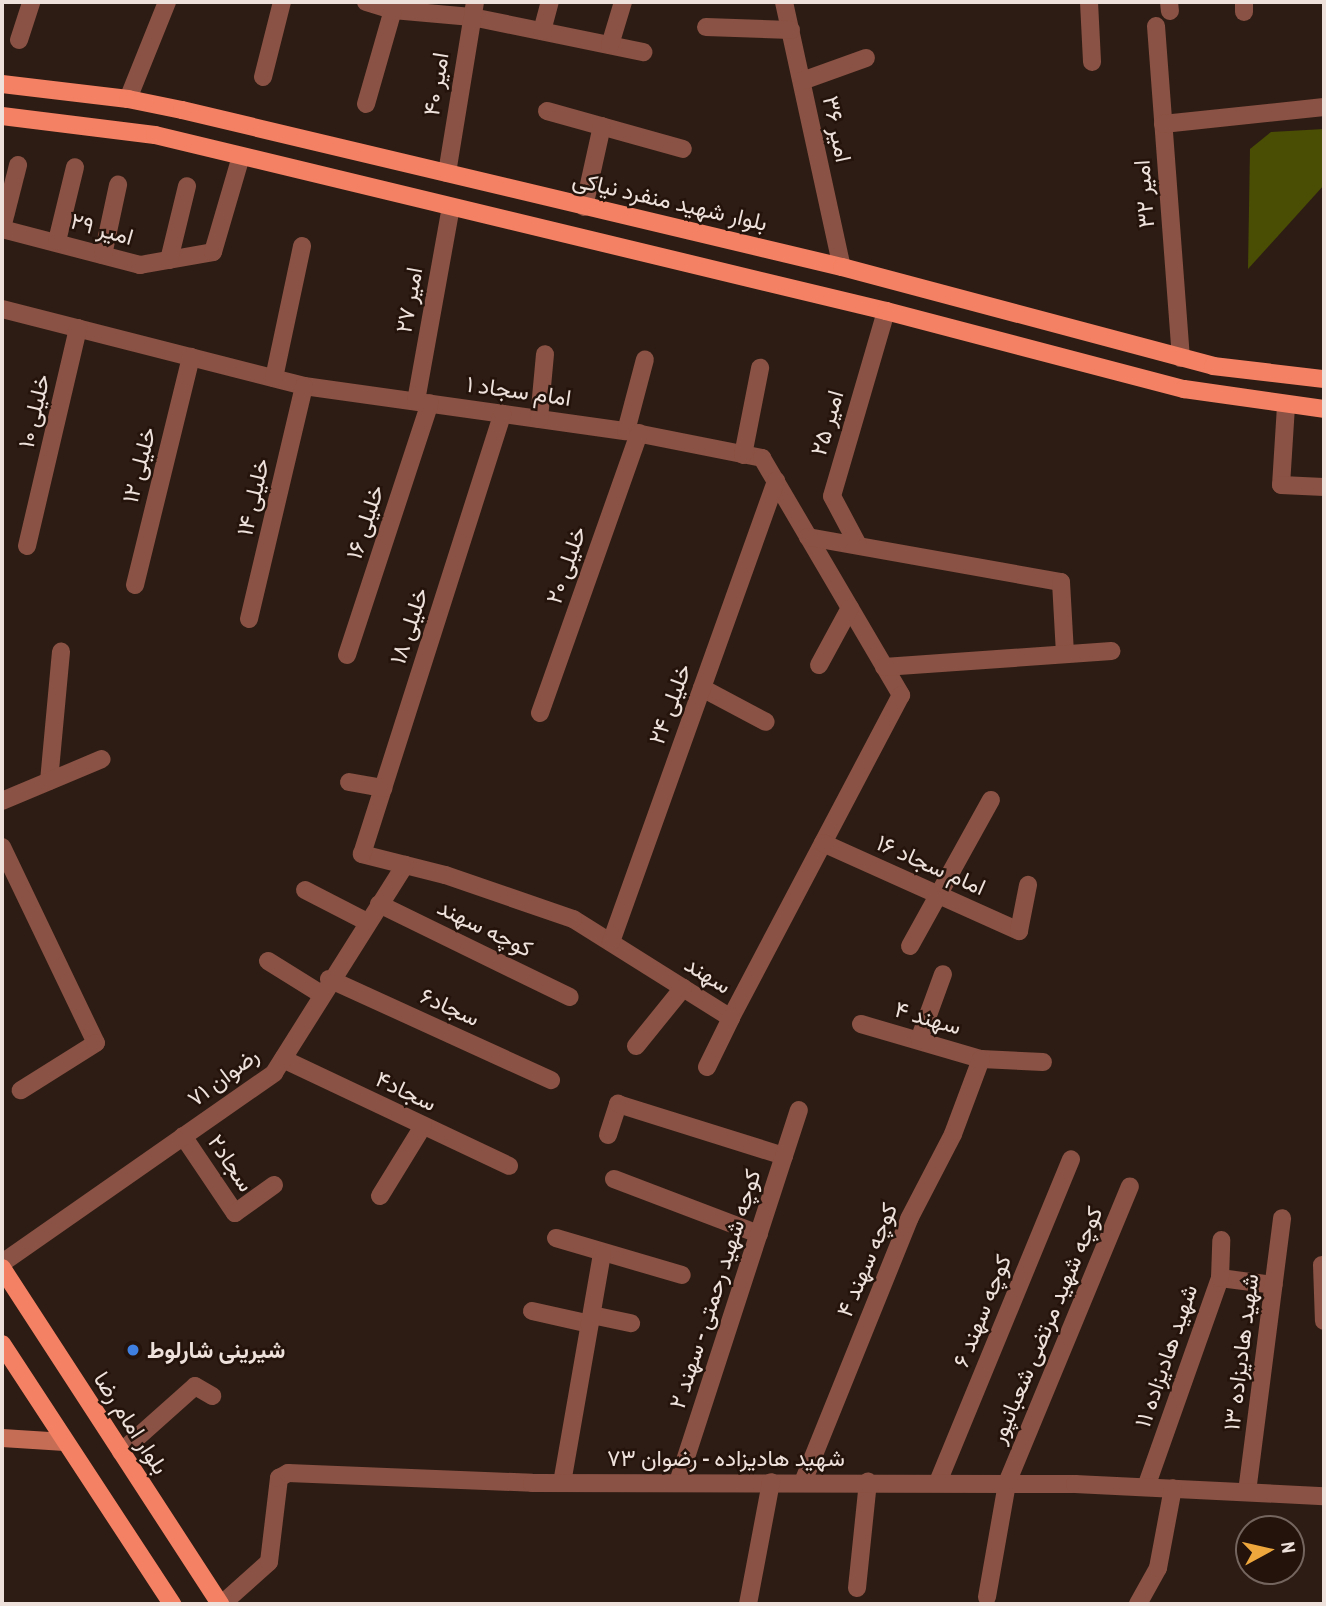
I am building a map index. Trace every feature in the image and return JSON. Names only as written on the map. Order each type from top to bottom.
[{"type":"main road","name":"بلوار شهید منفرد نیاکی","points":[[2,84],[128,99],[842,267],[1181,358],[1324,379]]},
{"type":"main road","points":[[2,116],[130,131],[886,311],[1184,389],[1324,410]]},
{"type":"main road","points":[[886,311],[895,282]]},
{"type":"main road","name":"بلوار امام رضا","points":[[2,1268],[221,1604]]},
{"type":"main road","points":[[2,1344],[172,1604]]},
{"type":"main road","points":[[2,1438],[65,1442]]},
{"type":"street","points":[[19,40],[32,2]]},
{"type":"street","points":[[128,99],[167,2]]},
{"type":"street","points":[[263,77],[282,2]]},
{"type":"street","points":[[366,2],[393,10],[473,9],[542,31],[643,52]]},
{"type":"street","points":[[542,31],[550,2]]},
{"type":"street","points":[[610,45],[622,2]]},
{"type":"street","name":"امیر ۳۶","points":[[784,2],[842,267]]},
{"type":"street","points":[[1089,2],[1092,62]]},
{"type":"street","name":"امیر ۴۰","points":[[447,173],[473,9]]},
{"type":"street","points":[[366,104],[393,10]]},
{"type":"street","name":"امیر ۳۲","points":[[1156,26],[1181,358]]},
{"type":"street","points":[[706,27],[790,30]]},
{"type":"street","points":[[802,81],[866,58]]},
{"type":"street","points":[[1163,124],[1324,107]]},
{"type":"street","points":[[547,111],[683,149]]},
{"type":"street","points":[[584,206],[602,126]]},
{"type":"street","name":"امیر ۲۹","points":[[2,228],[140,265],[214,252],[241,156]]},
{"type":"street","points":[[2,228],[18,164]]},
{"type":"street","points":[[57,241],[75,167]]},
{"type":"street","points":[[103,255],[118,185]]},
{"type":"street","points":[[169,260],[187,186]]},
{"type":"street","name":"امیر ۲۷","points":[[423,402],[451,207]]},
{"type":"street","points":[[274,378],[302,246]]},
{"type":"street","name":"امام سجاد ۱","points":[[2,309],[304,386],[633,432],[762,458],[901,695]]},
{"type":"street","name":"امیر ۲۵","points":[[858,545],[832,496],[886,311]]},
{"type":"street","name":"خلیلی ۱۰","points":[[27,546],[78,328]]},
{"type":"street","points":[[539,419],[545,354]]},
{"type":"street","name":"خلیلی ۱۲","points":[[135,585],[191,357]]},
{"type":"street","name":"خلیلی ۲۰","points":[[540,713],[633,432],[645,359]]},
{"type":"street","points":[[743,454],[760,368]]},
{"type":"street","name":"خلیلی ۱۴","points":[[249,619],[304,386]]},
{"type":"street","name":"خلیلی ۱۶","points":[[347,655],[423,402]]},
{"type":"street","points":[[1286,406],[1281,485],[1324,487]]},
{"type":"street","name":"خلیلی ۱۸","points":[[362,854],[502,414]]},
{"type":"street","name":"خلیلی ۲۴","points":[[611,942],[776,481]]},
{"type":"street","points":[[808,537],[1061,582],[1065,654]]},
{"type":"street","points":[[819,665],[850,608]]},
{"type":"street","points":[[884,667],[1111,651]]},
{"type":"street","points":[[49,781],[61,653]]},
{"type":"street","points":[[702,688],[766,722]]},
{"type":"street","name":"سهند","points":[[362,854],[405,865],[573,919],[731,1018],[901,695]]},
{"type":"street","points":[[2,801],[102,759]]},
{"type":"street","points":[[349,782],[383,788]]},
{"type":"street","points":[[910,946],[991,800]]},
{"type":"street","name":"امام سجاد ۱۶","points":[[823,843],[1019,931],[1028,885]]},
{"type":"street","points":[[2,847],[96,1043],[21,1090]]},
{"type":"street","name":"رضوان ۷۱","points":[[2,1262],[274,1073],[325,986],[405,865]]},
{"type":"street","points":[[305,890],[367,922]]},
{"type":"street","name":"كوچه سهند","points":[[379,904],[570,996]]},
{"type":"street","name":"سجاد۶","points":[[268,961],[551,1080]]},
{"type":"street","points":[[919,1040],[943,974]]},
{"type":"street","points":[[636,1046],[683,988]]},
{"type":"street","points":[[707,1068],[731,1018]]},
{"type":"street","name":"سهند ۴","points":[[861,1024],[981,1059],[1043,1062]]},
{"type":"street","name":"سجاد۴","points":[[282,1059],[509,1166]]},
{"type":"street","name":"کوچه سهند ۴","points":[[803,1482],[909,1219],[953,1135],[981,1059]]},
{"type":"street","points":[[608,1135],[618,1104],[784,1156]]},
{"type":"street","name":"کوچه شهید رحمتی - سهند ۲","points":[[678,1482],[799,1110]]},
{"type":"street","points":[[380,1196],[423,1126]]},
{"type":"street","name":"سجاد۲","points":[[183,1136],[235,1213],[274,1185]]},
{"type":"street","name":"کوچه سهند ۶","points":[[938,1482],[1071,1158]]},
{"type":"street","points":[[614,1179],[759,1234]]},
{"type":"street","name":"کوچه شهید مرتضی شعبانپور","points":[[987,1597],[1007,1483],[1130,1186]]},
{"type":"street","name":"شهید هادیزاده ۱۳","points":[[1247,1492],[1282,1218]]},
{"type":"street","points":[[556,1238],[602,1254],[682,1275]]},
{"type":"street","name":"شهید هادیزاده ۱۱","points":[[1146,1487],[1220,1278],[1221,1240]]},
{"type":"street","points":[[562,1483],[602,1254]]},
{"type":"street","points":[[1322,1265],[1324,1321]]},
{"type":"street","points":[[1220,1278],[1274,1285]]},
{"type":"street","points":[[532,1311],[631,1323]]},
{"type":"street","points":[[121,1452],[195,1386],[212,1396]]},
{"type":"street","name":"شهید هادیزاده - رضوان ۷۳","points":[[221,1604],[269,1562],[279,1478],[288,1473],[562,1483],[1007,1483],[1324,1496]]},
{"type":"street","points":[[748,1604],[771,1482]]},
{"type":"street","points":[[857,1587],[868,1482]]},
{"type":"street","points":[[1138,1604],[1158,1569],[1173,1488]]},
{"type":"shaded area","points":[[1324,129],[1324,185],[1248,269],[1250,149],[1271,132]]},
{"type":"place","name":"شیرینی شارلوط","points":[[133,1350]]}]
